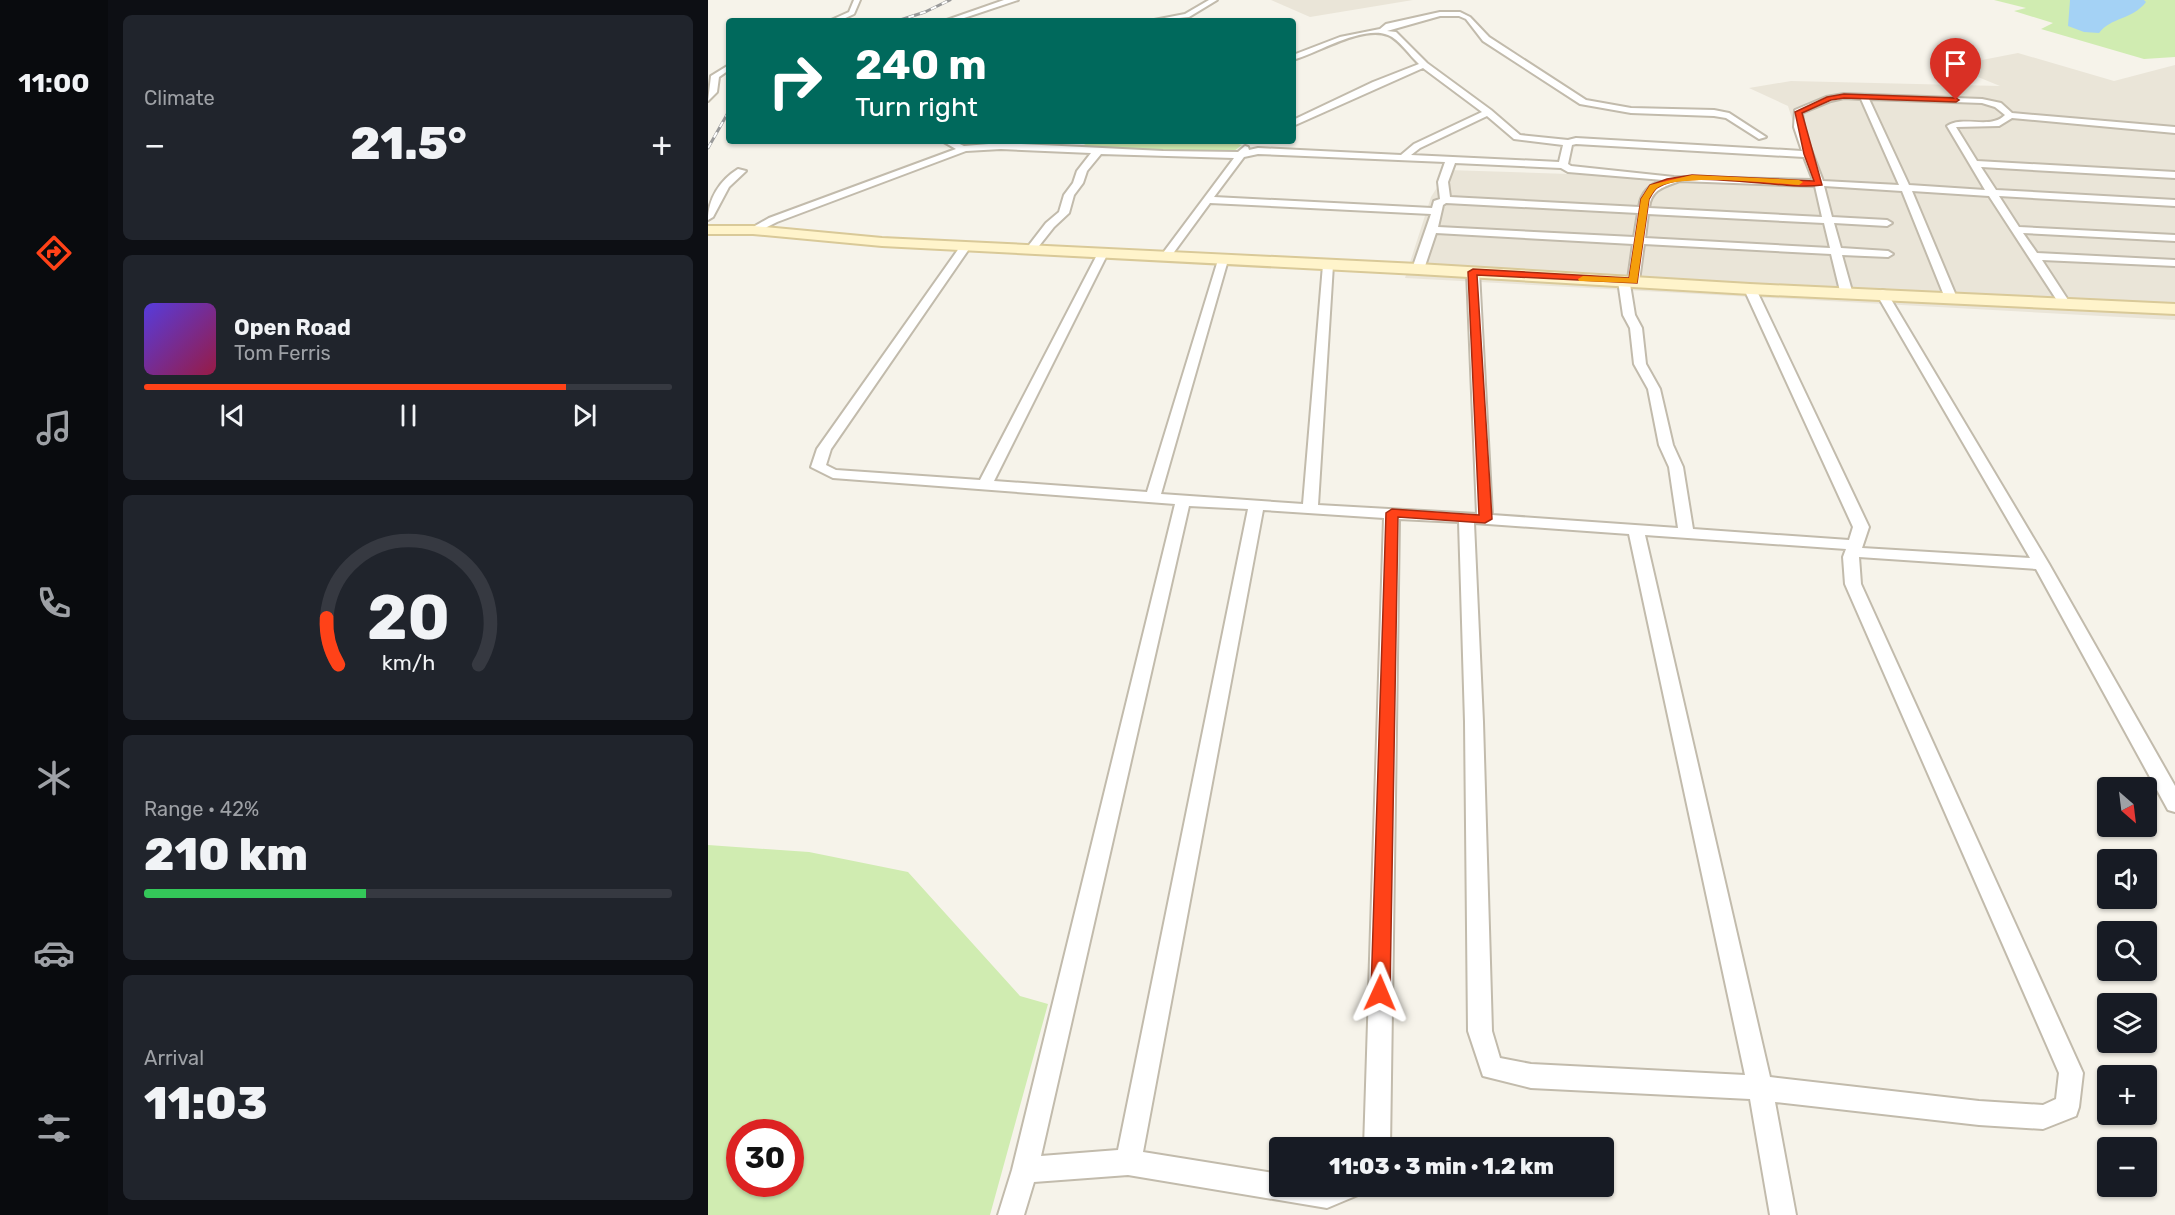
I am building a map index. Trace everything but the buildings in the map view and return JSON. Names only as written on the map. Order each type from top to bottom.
[{"type":"street","points":[[840,18],[852,13],[857,0]]},
{"type":"street","points":[[956,18],[999,3],[1015,0]]},
{"type":"street","points":[[1173,18],[1187,16],[1214,0]]},
{"type":"street","points":[[1296,57],[1355,35],[1382,31],[1389,27],[1440,14],[1460,14],[1468,18],[1486,39],[1583,102],[1597,107],[1615,109],[1722,114],[1762,137]]},
{"type":"street","points":[[1382,31],[1393,34],[1424,65],[1488,112],[1517,137],[1568,143],[1576,141],[1808,154]]},
{"type":"street","points":[[1296,122],[1376,84],[1424,65]]},
{"type":"street","points":[[708,99],[715,76],[726,69]]},
{"type":"street","points":[[1864,97],[1906,189],[1951,298]]},
{"type":"street","points":[[1846,291],[1798,112],[1829,99],[1864,97],[1982,101],[1998,105],[2010,115],[2175,130]]},
{"type":"street","points":[[1401,159],[1417,146],[1488,112]]},
{"type":"street","points":[[2010,115],[2001,123],[1960,123],[1952,126],[2064,303]]},
{"type":"street","points":[[1563,165],[1568,143]]},
{"type":"street","points":[[952,144],[963,149],[1078,144],[1098,151],[1241,155],[1258,152],[1563,165],[1568,169],[1592,173],[1679,178],[1711,177],[2175,203]]},
{"type":"street","points":[[753,230],[773,220],[977,144]]},
{"type":"street","points":[[1165,257],[1248,144]]},
{"type":"street","points":[[1031,249],[1050,225],[1064,213],[1069,195],[1078,183],[1082,171],[1098,151]]},
{"type":"street","points":[[1445,200],[1443,182],[1452,160]]},
{"type":"street","points":[[1976,164],[2175,175]]},
{"type":"street","points":[[708,218],[732,176],[741,171]]},
{"type":"street","points":[[1679,178],[1653,187],[1645,199],[1639,241],[1629,281],[1629,315],[1636,328],[1640,364],[1654,389],[1666,445],[1676,467],[1686,534]]},
{"type":"street","points":[[1207,200],[1437,211]]},
{"type":"street","points":[[1419,269],[1438,203],[1445,200],[1887,223]]},
{"type":"street","points":[[708,230],[753,230],[882,242],[1419,269],[1750,289],[1846,291],[2175,309]]},
{"type":"street","points":[[1432,230],[1888,254]]},
{"type":"street","points":[[2016,230],[2175,238]]},
{"type":"street","points":[[966,246],[824,449],[818,467],[833,474],[1183,501],[1475,518],[2041,564]]},
{"type":"street","points":[[985,485],[1103,253]]},
{"type":"street","points":[[2034,256],[2175,262]]},
{"type":"street","points":[[1153,497],[1223,260]]},
{"type":"street","points":[[1310,508],[1328,265]]},
{"type":"street","points":[[1473,272],[1474,722],[1480,1031],[1491,1068],[1531,1076],[1760,1088],[1979,1113],[2043,1117],[2067,1107],[2071,1073],[1853,584],[1851,557],[1861,527],[1750,289]]},
{"type":"street","points":[[1882,294],[2041,564],[2175,804]]},
{"type":"street","points":[[1011,1215],[1024,1170],[1183,501]]},
{"type":"street","points":[[1128,1162],[1256,506]]},
{"type":"street","points":[[1377,1137],[1392,513]]},
{"type":"street","points":[[1636,530],[1760,1088],[1783,1215]]},
{"type":"street","points":[[1024,1170],[1128,1162],[1269,1185]]},
{"type":"shaded area","points":[[1271,0],[1413,0],[1310,17]]},
{"type":"shaded area","points":[[2018,53],[2114,81],[2175,65],[2175,320],[1405,278],[1431,197],[1448,170],[1812,182],[1788,106],[1749,88],[1791,81],[2000,86],[1951,66]]},
{"type":"green space","points":[[1994,0],[2175,0],[2175,57],[2144,59],[2041,29],[2053,23],[2014,11],[2026,8]]},
{"type":"green space","points":[[1086,144],[1242,145],[1234,151],[1190,153],[1082,146]]},
{"type":"green space","points":[[708,845],[809,852],[908,872],[1020,996],[1048,1004],[990,1215],[708,1215]]},
{"type":"water","points":[[2070,0],[2144,0],[2146,2],[2134,12],[2109,24],[2099,33],[2084,32],[2068,26]]},
{"type":"railway","points":[[906,18],[950,0]]},
{"type":"railway","points":[[708,148],[726,116]]},
{"type":"slow traffic","points":[[1583,279],[1633,281],[1645,199],[1648,192],[1660,183],[1692,177],[1799,182]]},
{"type":"route","points":[[1380,993],[1392,513],[1485,519],[1473,272],[1633,281],[1645,199],[1653,187],[1667,181],[1692,177],[1819,184],[1808,154],[1798,112],[1829,99],[1844,96],[1956,100]]}]
